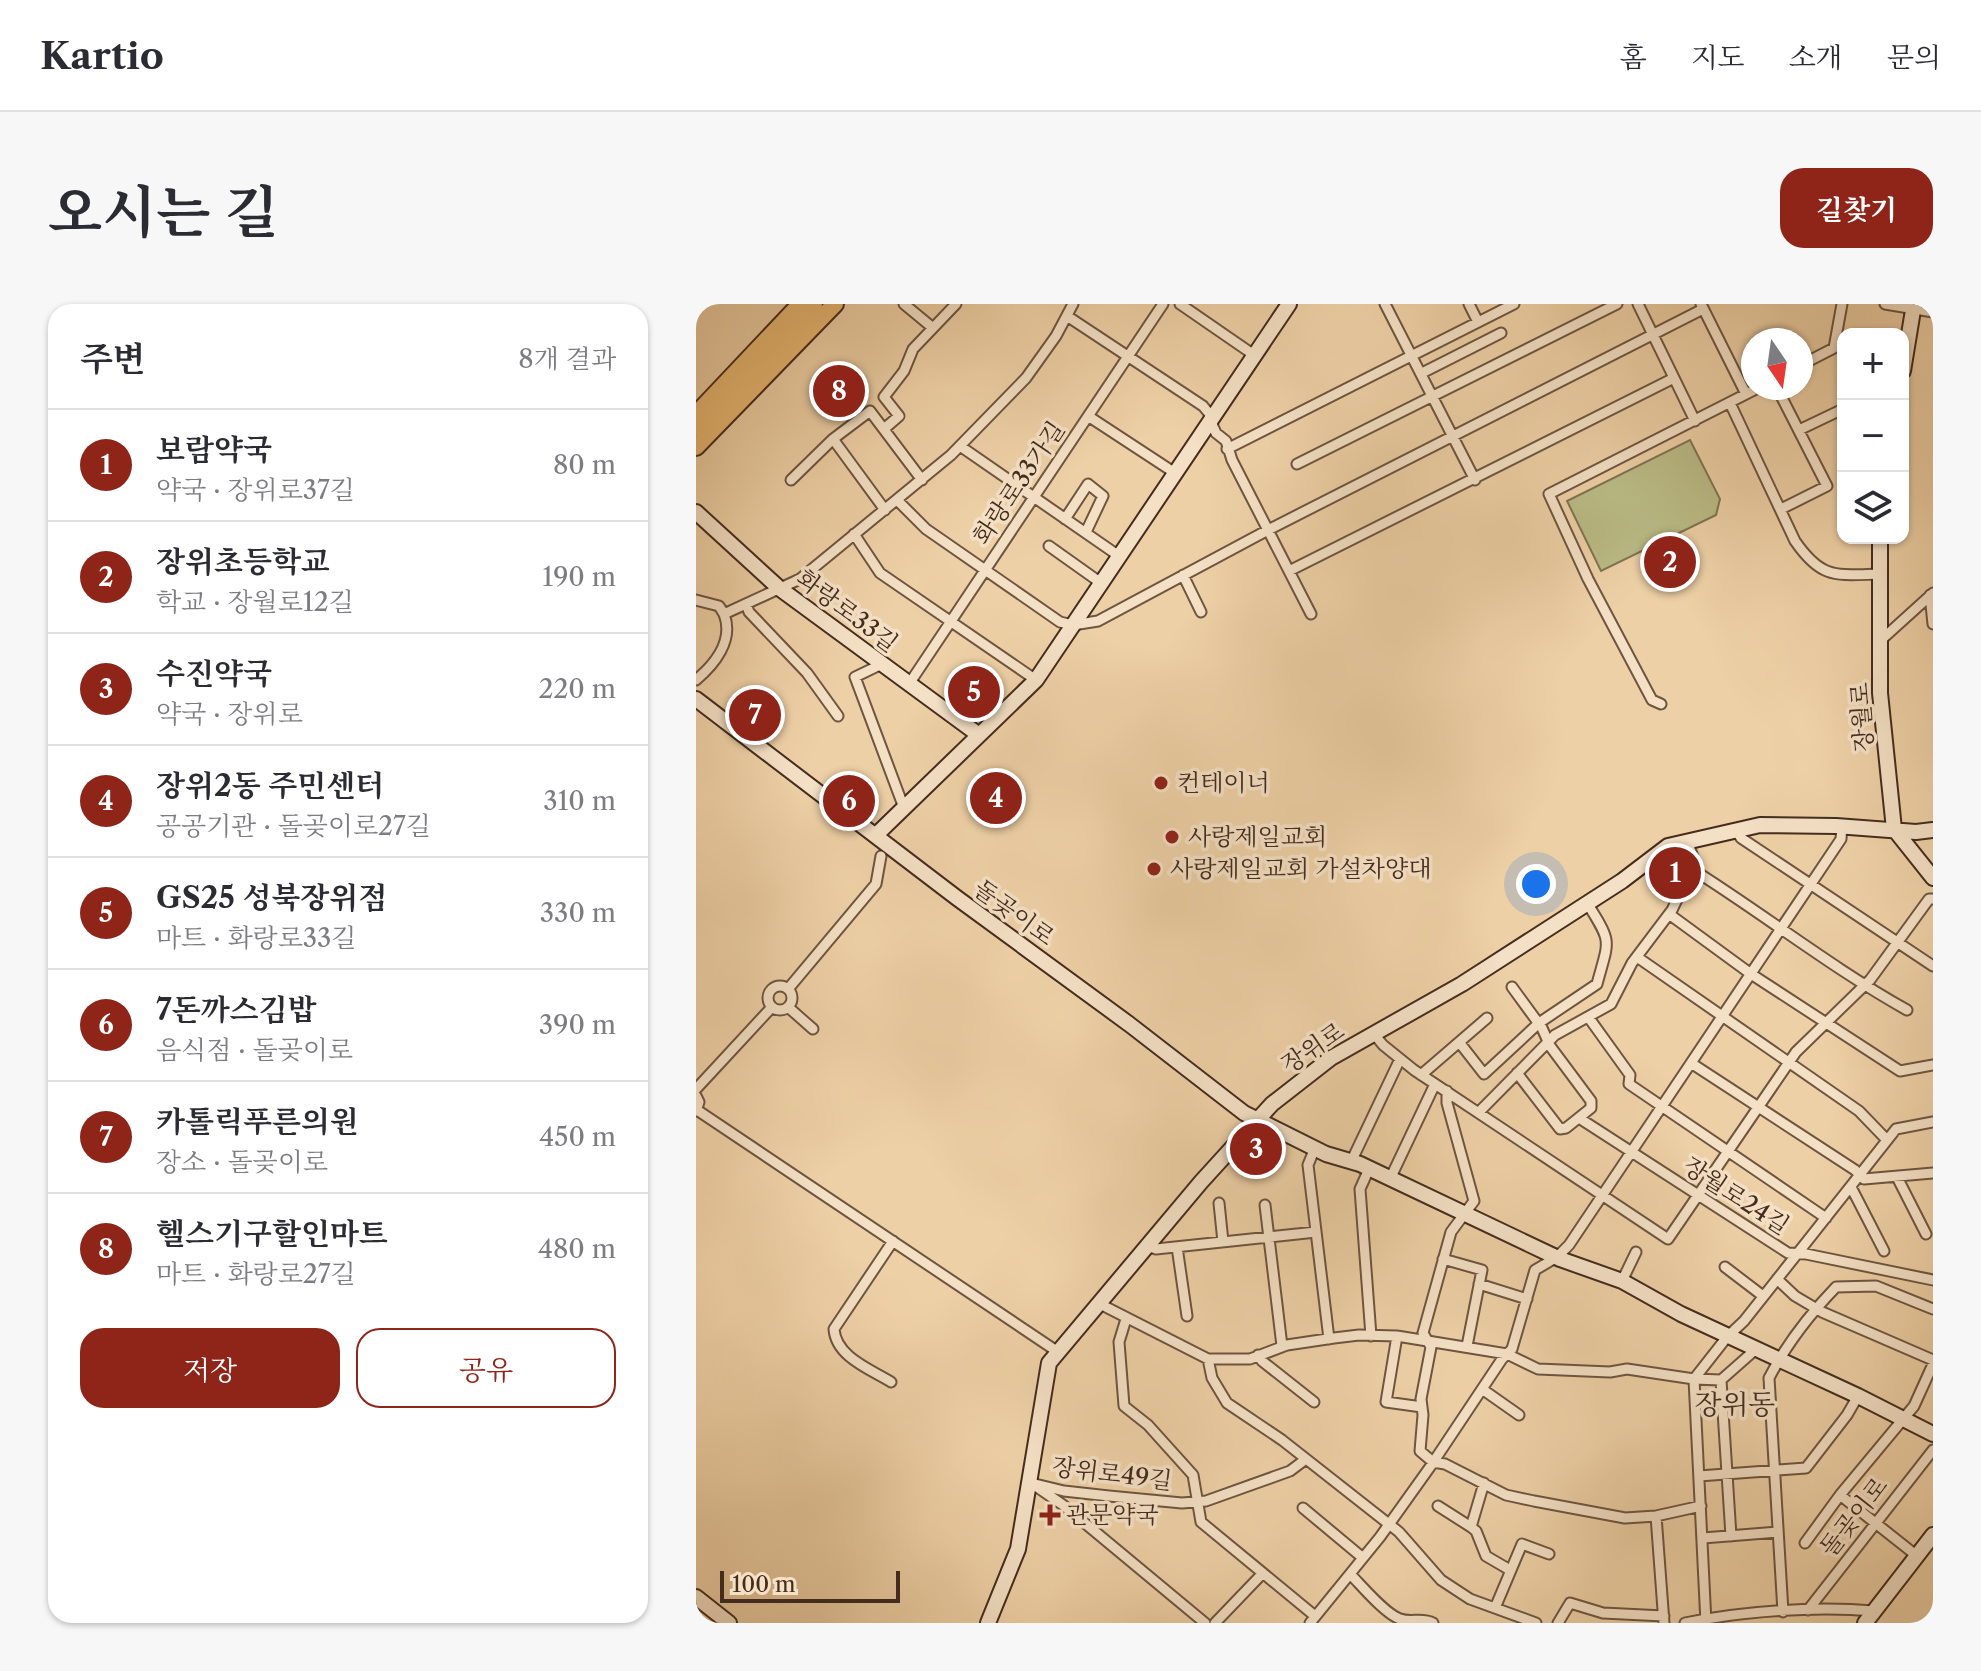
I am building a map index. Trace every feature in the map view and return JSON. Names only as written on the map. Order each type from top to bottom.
[{"type":"highway","points":[[696,427],[814,304]]},
{"type":"highway","points":[[696,447],[835,304]]},
{"type":"main road","points":[[696,413],[799,304]]},
{"type":"main road","points":[[696,439],[825,304]]},
{"type":"street","points":[[904,304],[933,328]]},
{"type":"street","points":[[884,429],[899,416],[884,397],[904,371],[913,349],[956,304]]},
{"type":"street","points":[[724,614],[800,579],[922,480],[1026,378],[1056,336],[1073,304]]},
{"type":"street","name":"화랑로33가길","points":[[909,684],[1163,304]]},
{"type":"street","points":[[1180,304],[1254,355]]},
{"type":"street","points":[[876,835],[1036,680],[1289,304]]},
{"type":"street","points":[[1398,304],[1387,307],[1475,480]]},
{"type":"street","points":[[1469,304],[1478,322]]},
{"type":"street","points":[[1227,449],[1514,304]]},
{"type":"street","points":[[1297,464],[1617,304]]},
{"type":"street","points":[[1638,304],[1695,421]]},
{"type":"street","points":[[1813,359],[1834,348],[1842,304]]},
{"type":"street","points":[[1885,304],[1933,312]]},
{"type":"street","points":[[897,500],[926,529],[985,571],[1060,622],[1073,625],[1098,621],[1268,530],[1654,336],[1702,307],[1741,384]]},
{"type":"street","points":[[1909,333],[1913,307]]},
{"type":"street","points":[[1067,316],[1203,406],[1216,433],[1226,441],[1227,449],[1311,614]]},
{"type":"street","points":[[1422,373],[1501,333]]},
{"type":"street","points":[[1289,571],[1674,378]]},
{"type":"street","points":[[1661,704],[1652,700],[1588,579],[1549,494],[1741,397]]},
{"type":"street","points":[[1781,509],[1827,486],[1783,400]]},
{"type":"street","points":[[1730,403],[1795,541],[1809,561],[1827,573],[1880,574]]},
{"type":"street","points":[[791,480],[833,439],[870,411],[922,480]]},
{"type":"street","points":[[1799,430],[1837,412]]},
{"type":"street","points":[[1088,416],[1175,473]]},
{"type":"street","points":[[833,439],[885,510]]},
{"type":"street","points":[[960,446],[1119,556]]},
{"type":"street","points":[[1065,519],[1088,484],[1103,496],[1086,532]]},
{"type":"street","name":"화랑로33길","points":[[696,512],[779,588],[979,735]]},
{"type":"street","points":[[854,534],[880,573],[1036,680]]},
{"type":"street","name":"장월로","points":[[1880,544],[1880,693],[1894,829]]},
{"type":"street","points":[[1049,546],[1101,583]]},
{"type":"street","points":[[1183,575],[1201,612]]},
{"type":"street","points":[[1880,641],[1932,594]]},
{"type":"street","points":[[1932,594],[1933,624]]},
{"type":"street","points":[[696,600],[719,606],[727,620],[723,649],[711,667],[696,680]]},
{"type":"street","points":[[746,604],[749,612],[807,673],[838,716]]},
{"type":"street","points":[[882,664],[855,677],[904,808]]},
{"type":"street","name":"돌곶이로","points":[[696,699],[1257,1121],[1369,1169],[1557,1257],[1622,1281],[1727,1337],[1858,1396],[1933,1434]]},
{"type":"street","name":"장위로","points":[[988,1623],[1018,1549],[1049,1363],[1272,1104],[1331,1058],[1462,984],[1622,881],[1668,846],[1760,825],[1842,826],[1916,832],[1933,830]]},
{"type":"street","points":[[1126,1319],[1119,1342],[1124,1406],[1148,1425],[1193,1475],[1201,1522],[1263,1573],[1312,1620],[1363,1558],[1512,1349],[1535,1270],[1557,1257],[1569,1245],[1841,839],[1842,826]]},
{"type":"street","points":[[1894,829],[1933,878]]},
{"type":"street","points":[[1736,830],[1741,838],[1933,966]]},
{"type":"street","points":[[1479,1112],[1550,1041],[1611,1004],[1637,957],[1669,914],[1692,869],[1695,862],[1687,841]]},
{"type":"street","points":[[788,989],[876,884],[881,856]]},
{"type":"street","points":[[1692,869],[1775,922],[1864,985],[1907,1010]]},
{"type":"street","points":[[1374,1034],[1421,1075],[1668,1239],[1788,1063],[1864,985],[1929,899],[1933,899]]},
{"type":"street","points":[[1459,1042],[1484,1074],[1539,1023],[1597,984],[1608,943],[1607,935],[1587,903]]},
{"type":"street","points":[[1669,914],[1751,974],[1900,1071],[1933,1065]]},
{"type":"street","points":[[1637,957],[1859,1111],[1887,1140]]},
{"type":"street","points":[[779,986],[788,989],[792,997],[788,1007],[780,1010],[772,1007],[768,996],[772,989],[779,986]]},
{"type":"street","points":[[1512,987],[1591,1101],[1591,1108],[1566,1128],[1560,1129],[1517,1073]]},
{"type":"street","points":[[696,1089],[772,1007]]},
{"type":"street","points":[[788,1007],[813,1029]]},
{"type":"street","points":[[1421,1075],[1487,1018]]},
{"type":"street","points":[[1589,1018],[1630,1075],[1629,1084],[1826,1218]]},
{"type":"street","points":[[1351,1162],[1400,1059]]},
{"type":"street","points":[[1691,1063],[1855,1170],[1864,1179],[1933,1173]]},
{"type":"street","points":[[1390,1179],[1435,1084]]},
{"type":"street","points":[[1447,1091],[1447,1103],[1474,1201],[1451,1232],[1423,1333],[1431,1347],[1422,1407],[1420,1451],[1433,1462],[1445,1464],[1506,1495],[1625,1518],[1656,1516],[1701,1506]]},
{"type":"street","points":[[696,1096],[699,1102],[696,1110],[1058,1352]]},
{"type":"street","name":"장월로24길","points":[[1579,1118],[1788,1253],[1933,1280]]},
{"type":"street","points":[[1706,1621],[1694,1379],[1727,1337],[1744,1321],[1896,1129],[1933,1122]]},
{"type":"street","points":[[1315,1148],[1308,1165],[1329,1339]]},
{"type":"street","points":[[1369,1169],[1360,1189],[1371,1336]]},
{"type":"street","points":[[1897,1177],[1926,1234]]},
{"type":"street","points":[[1851,1187],[1884,1251]]},
{"type":"street","points":[[1219,1203],[1223,1242]]},
{"type":"street","points":[[1265,1205],[1282,1346]]},
{"type":"street","points":[[1147,1246],[1156,1249],[1316,1232]]},
{"type":"street","points":[[891,1382],[844,1353],[837,1344],[834,1329],[893,1241]]},
{"type":"street","points":[[1177,1247],[1187,1316]]},
{"type":"street","points":[[1622,1281],[1636,1252]]},
{"type":"street","points":[[1443,1259],[1482,1270],[1467,1346]]},
{"type":"street","points":[[1725,1267],[1763,1296]]},
{"type":"street","points":[[1881,1270],[1876,1286],[1933,1309]]},
{"type":"street","points":[[1777,1279],[1795,1296],[1816,1308],[1933,1362]]},
{"type":"street","points":[[1479,1284],[1527,1299]]},
{"type":"street","name":"돌곶이로","points":[[1783,1612],[1769,1378],[1778,1360],[1816,1308],[1836,1287],[1876,1286]]},
{"type":"street","points":[[1098,1303],[1208,1359],[1250,1359],[1282,1346],[1329,1339],[1397,1336],[1507,1354],[1538,1369],[1610,1372],[1627,1369],[1721,1380],[1755,1350]]},
{"type":"street","points":[[1397,1336],[1386,1402],[1422,1407]]},
{"type":"street","points":[[1258,1355],[1314,1402]]},
{"type":"street","points":[[1208,1359],[1212,1378],[1227,1403],[1306,1459],[1388,1524],[1441,1580],[1470,1599],[1536,1623]]},
{"type":"street","name":"돌곶이로","points":[[1805,1543],[1840,1495],[1914,1406],[1933,1362]]},
{"type":"street","points":[[1721,1380],[1731,1536]]},
{"type":"street","points":[[1482,1389],[1519,1415]]},
{"type":"street","points":[[1699,1476],[1806,1468],[1858,1396]]},
{"type":"street","name":"돌곶이로","points":[[1808,1610],[1933,1450]]},
{"type":"street","name":"장위로49길","points":[[1031,1483],[1109,1496],[1196,1502],[1226,1495],[1290,1471],[1306,1459]]},
{"type":"street","name":"장위로49길","points":[[1031,1483],[1063,1505],[1205,1623]]},
{"type":"street","points":[[1471,1527],[1484,1483]]},
{"type":"street","points":[[1840,1495],[1917,1556]]},
{"type":"street","points":[[1438,1506],[1476,1531],[1486,1556],[1510,1570]]},
{"type":"street","points":[[1303,1508],[1363,1558]]},
{"type":"street","points":[[1558,1623],[1570,1603],[1603,1613],[1664,1620],[1656,1516]]},
{"type":"street","points":[[1703,1538],[1778,1532]]},
{"type":"street","points":[[1685,1623],[1841,1608],[1870,1617],[1933,1535]]},
{"type":"street","points":[[1495,1608],[1522,1544],[1549,1554]]},
{"type":"street","points":[[1215,1623],[1263,1573]]},
{"type":"street","points":[[1350,1574],[1394,1617],[1433,1623]]},
{"type":"street","points":[[696,1597],[729,1623]]},
{"type":"green space","points":[[1690,440],[1720,499],[1716,515],[1601,571],[1567,501]]},
{"type":"place","name":"헬스기구할인마트","points":[[839,391]]},
{"type":"place","name":"장위초등학교","points":[[1670,562]]},
{"type":"place","name":"GS25 성북장위점","points":[[974,692]]},
{"type":"place","name":"카톨릭푸른의원","points":[[755,715]]},
{"type":"place","name":"컨테이너","points":[[1161,783]]},
{"type":"place","name":"장위2동 주민센터","points":[[996,798]]},
{"type":"place","name":"7돈까스김밥","points":[[849,801]]},
{"type":"place","name":"사랑제일교회","points":[[1172,837]]},
{"type":"place","name":"사랑제일교회 가설차양대","points":[[1154,869]]},
{"type":"place","name":"보람약국","points":[[1675,873]]},
{"type":"place","name":"수진약국","points":[[1256,1149]]},
{"type":"place","name":"관문약국","points":[[1050,1515]]},
{"type":"district","name":"장위동","points":[[1735,1404]]}]
